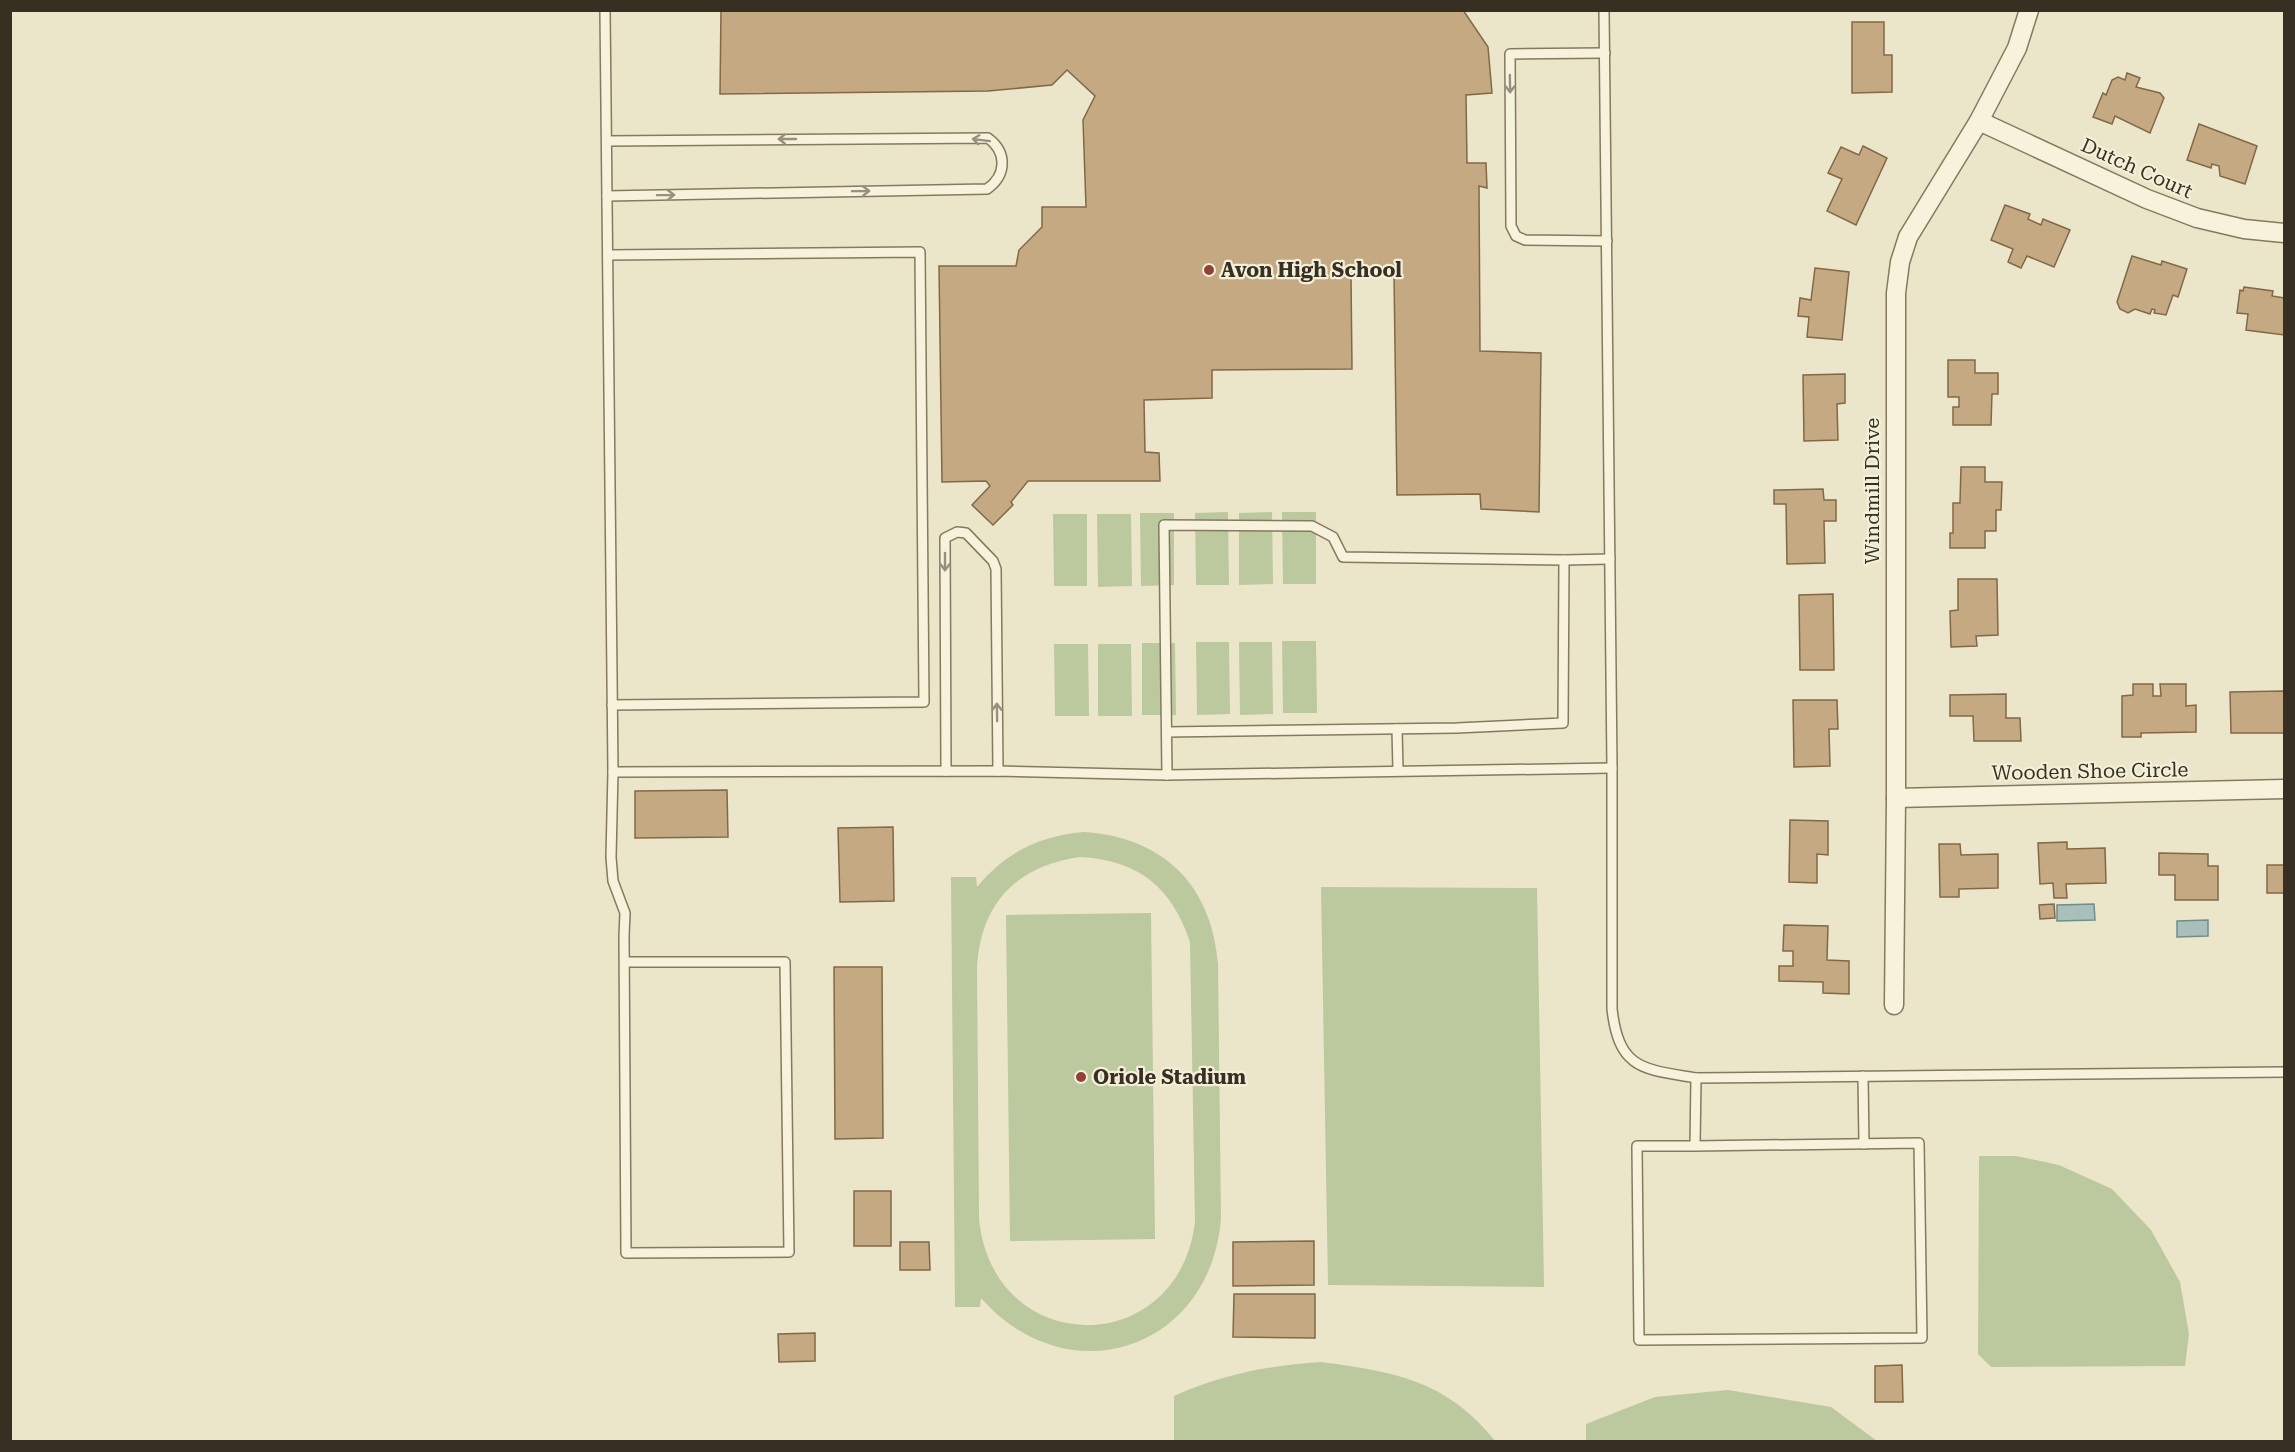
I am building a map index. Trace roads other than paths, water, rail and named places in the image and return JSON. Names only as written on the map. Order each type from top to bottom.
[{"type":"street","name":"Windmill Drive","points":[[1894,1005],[1896,293],[1900,262],[1908,237],[1979,121],[2017,48],[2029,10]]},
{"type":"street","name":"Dutch Court","points":[[1979,121],[2147,199],[2196,218],[2244,229],[2284,233]]},
{"type":"street","name":"Wooden Shoe Circle","points":[[1896,798],[2284,789]]},
{"type":"lane","points":[[605,10],[613,772],[611,857],[613,881],[625,913],[625,962],[626,1252],[789,1252],[785,962],[625,962]]},
{"type":"lane","points":[[1604,10],[1612,768],[1612,1009],[1615,1035],[1626,1055],[1637,1064],[1657,1071],[1696,1078],[2284,1072]]},
{"type":"lane","points":[[1605,53],[1510,54],[1511,226],[1516,236],[1525,240],[1607,241]]},
{"type":"lane","points":[[607,141],[988,138],[998,146],[1002,159],[1002,172],[996,182],[987,189],[607,196]]},
{"type":"lane","points":[[608,255],[920,252],[921,264],[924,702],[612,705]]},
{"type":"lane","points":[[1167,775],[1164,525],[1312,526],[1333,537],[1342,557],[1610,559]]},
{"type":"lane","points":[[946,771],[945,538],[957,532],[966,532],[993,561],[996,568],[998,771]]},
{"type":"lane","points":[[1167,732],[1397,729],[1563,723],[1564,560]]},
{"type":"lane","points":[[1397,729],[1398,770]]},
{"type":"lane","points":[[613,772],[998,771],[1167,775],[1612,768]]},
{"type":"lane","points":[[1863,1076],[1864,1144]]},
{"type":"lane","points":[[1695,1146],[1696,1078]]},
{"type":"lane","points":[[1919,1143],[1922,1338],[1639,1340],[1637,1146],[1695,1146],[1919,1143]]},
{"type":"water","points":[[2094,904],[2095,920],[2057,921],[2057,905]]},
{"type":"water","points":[[2208,920],[2208,936],[2177,937],[2177,921]]},
{"type":"place","name":"Avon High School","points":[[1209,270]]},
{"type":"place","name":"Oriole Stadium","points":[[1081,1077]]}]
